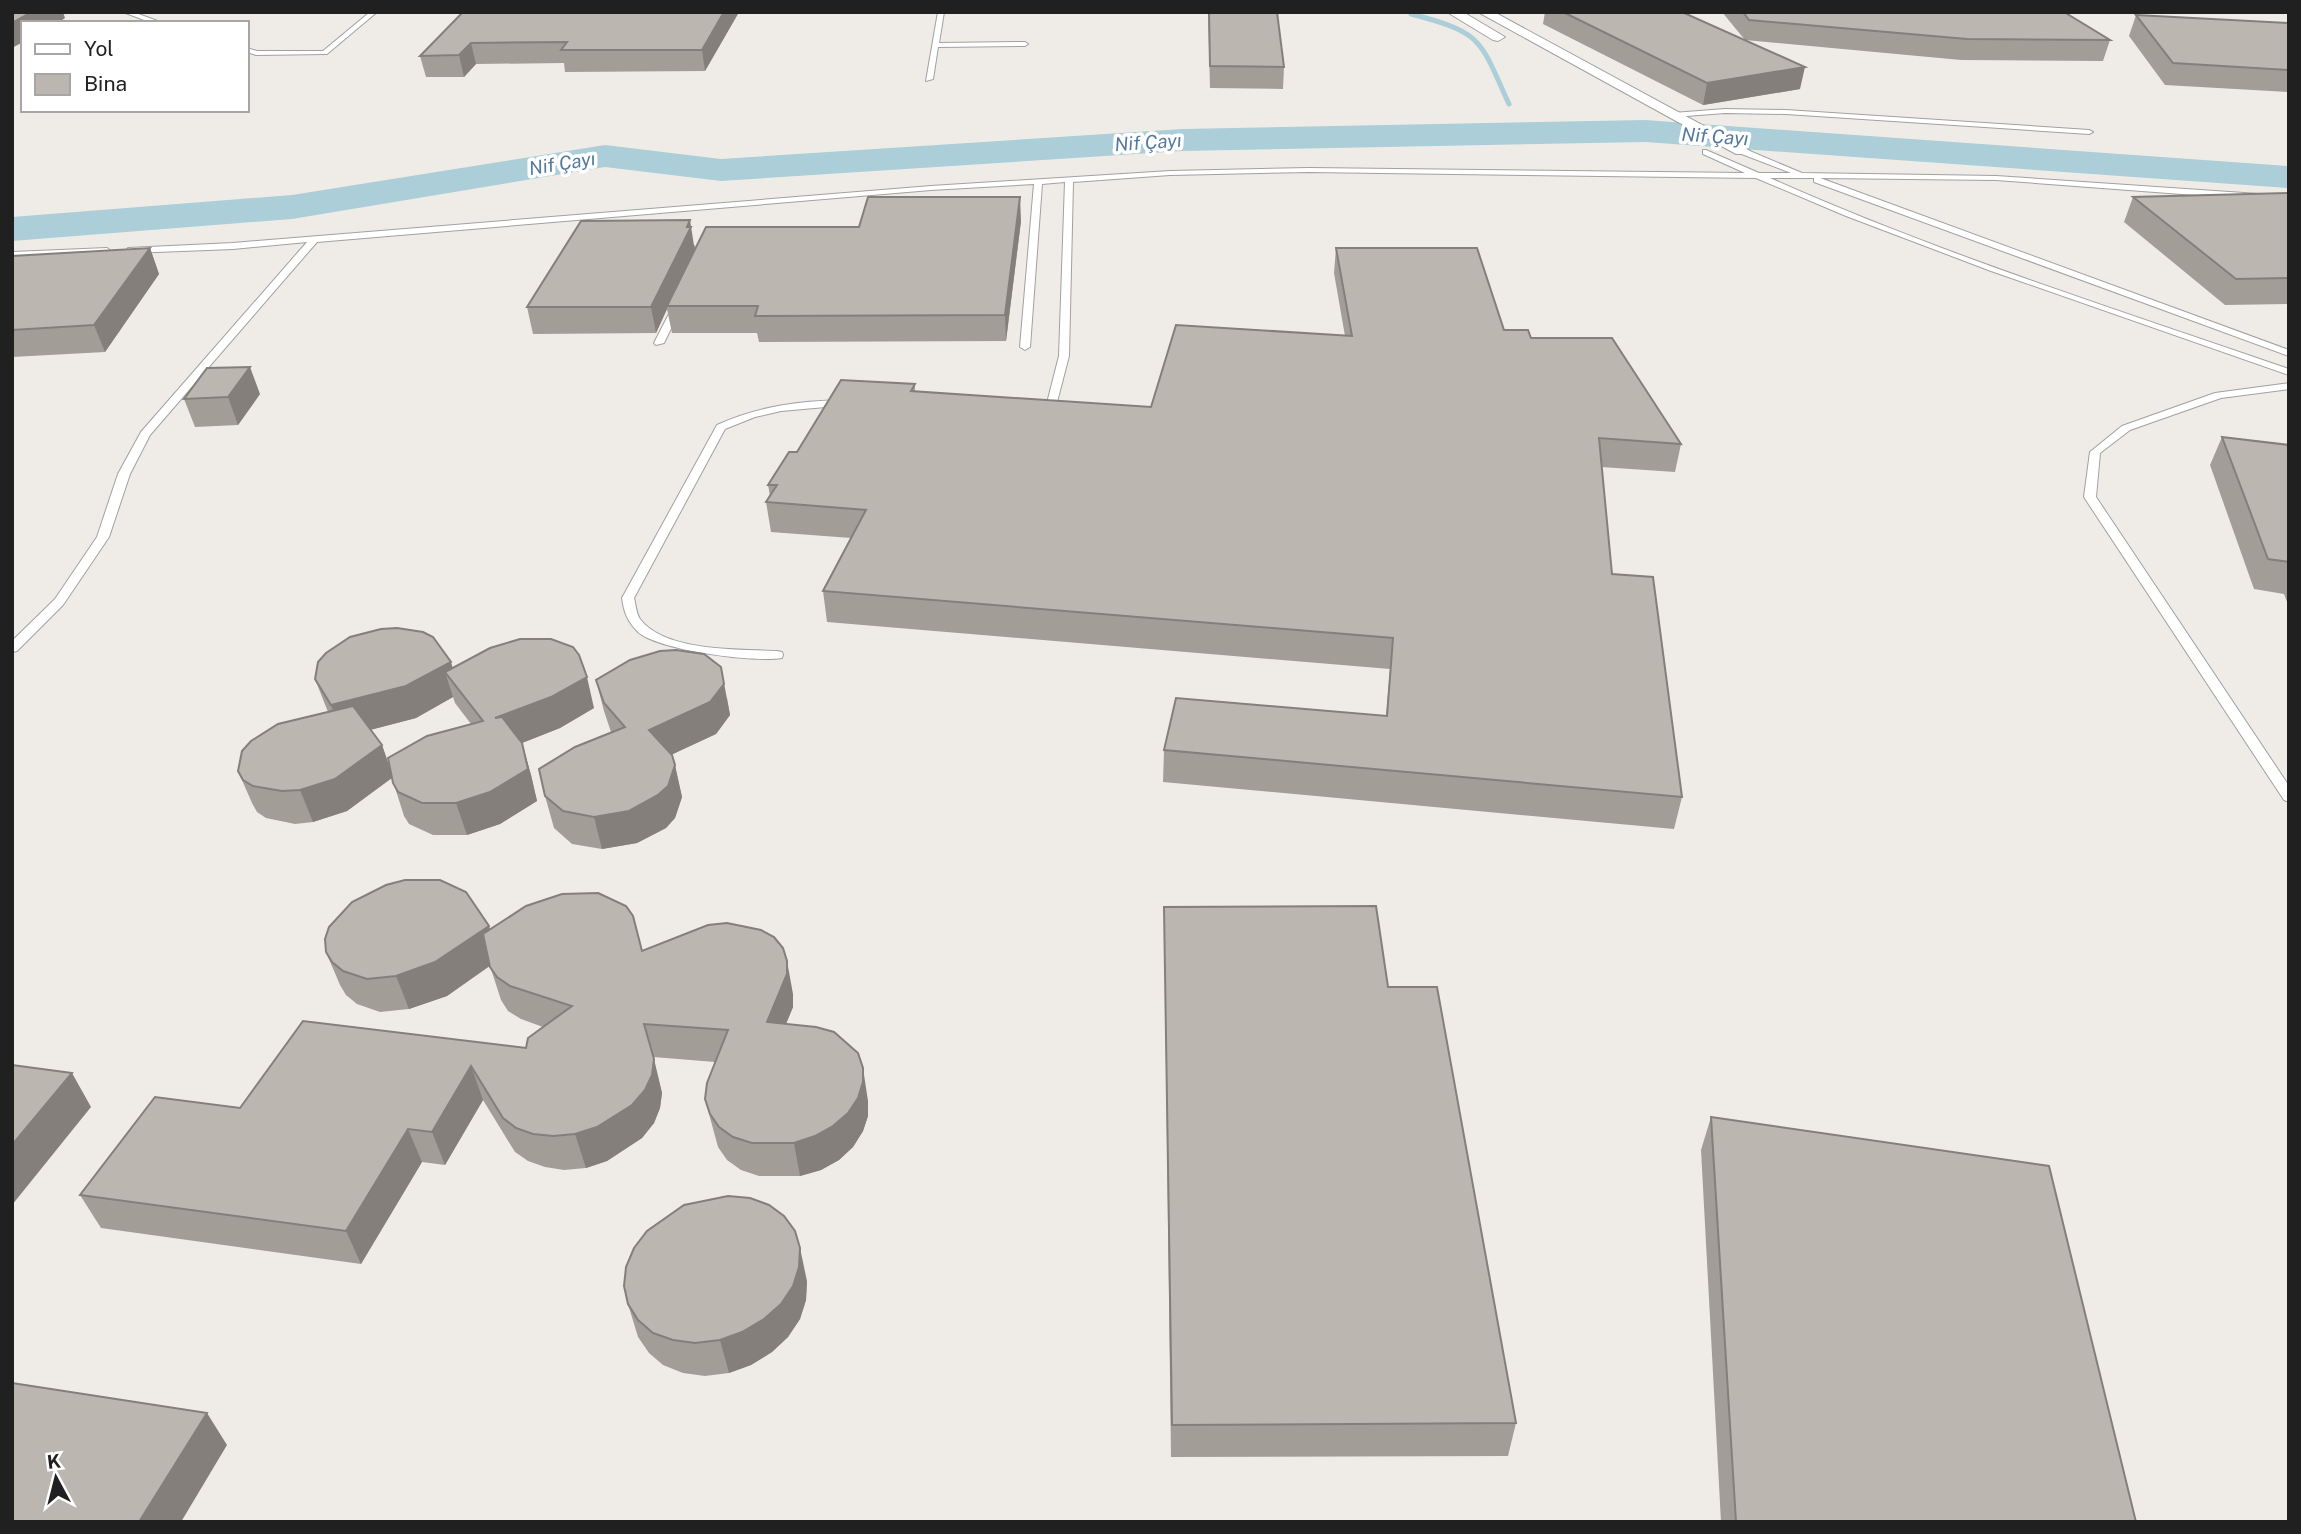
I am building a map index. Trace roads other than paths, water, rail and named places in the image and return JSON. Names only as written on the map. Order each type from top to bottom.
[{"type":"street","points":[[1453,12],[1513,46]]},
{"type":"street","points":[[1484,12],[1742,151]]},
{"type":"street","points":[[1659,126],[1673,115]]},
{"type":"lane","points":[[126,12],[154,21]]},
{"type":"lane","points":[[248,50],[256,53],[325,53],[374,12]]},
{"type":"lane","points":[[929,79],[941,12]]},
{"type":"lane","points":[[935,45],[1025,44]]},
{"type":"lane","points":[[1673,115],[1725,111],[1786,112],[2089,132]]},
{"type":"lane","points":[[1700,149],[1935,250],[2289,372]]},
{"type":"lane","points":[[1742,151],[1806,177],[2289,352]]},
{"type":"lane","points":[[12,255],[233,246],[1038,181],[1170,173],[1309,170],[1996,178],[2289,199]]},
{"type":"lane","points":[[1026,405],[1051,406],[1064,356],[1069,179]]},
{"type":"lane","points":[[1025,347],[1038,181]]},
{"type":"lane","points":[[578,229],[583,217]]},
{"type":"lane","points":[[12,648],[59,602],[103,537],[124,474],[145,434],[314,239]]},
{"type":"lane","points":[[659,343],[681,297]]},
{"type":"lane","points":[[2289,386],[2219,395],[2126,428],[2095,452],[2090,497],[2289,797]]},
{"type":"lane","points":[[778,655],[689,647],[657,639],[645,632],[630,617],[628,598],[721,427],[748,415],[778,408],[857,403]]},
{"type":"waterway","points":[[1411,14],[1453,27],[1476,42],[1491,65],[1509,104]]},
{"type":"waterway","name":"Nif Çayı","points":[[12,229],[292,207],[605,156],[721,170],[1182,140],[1645,131],[2289,177]]}]
